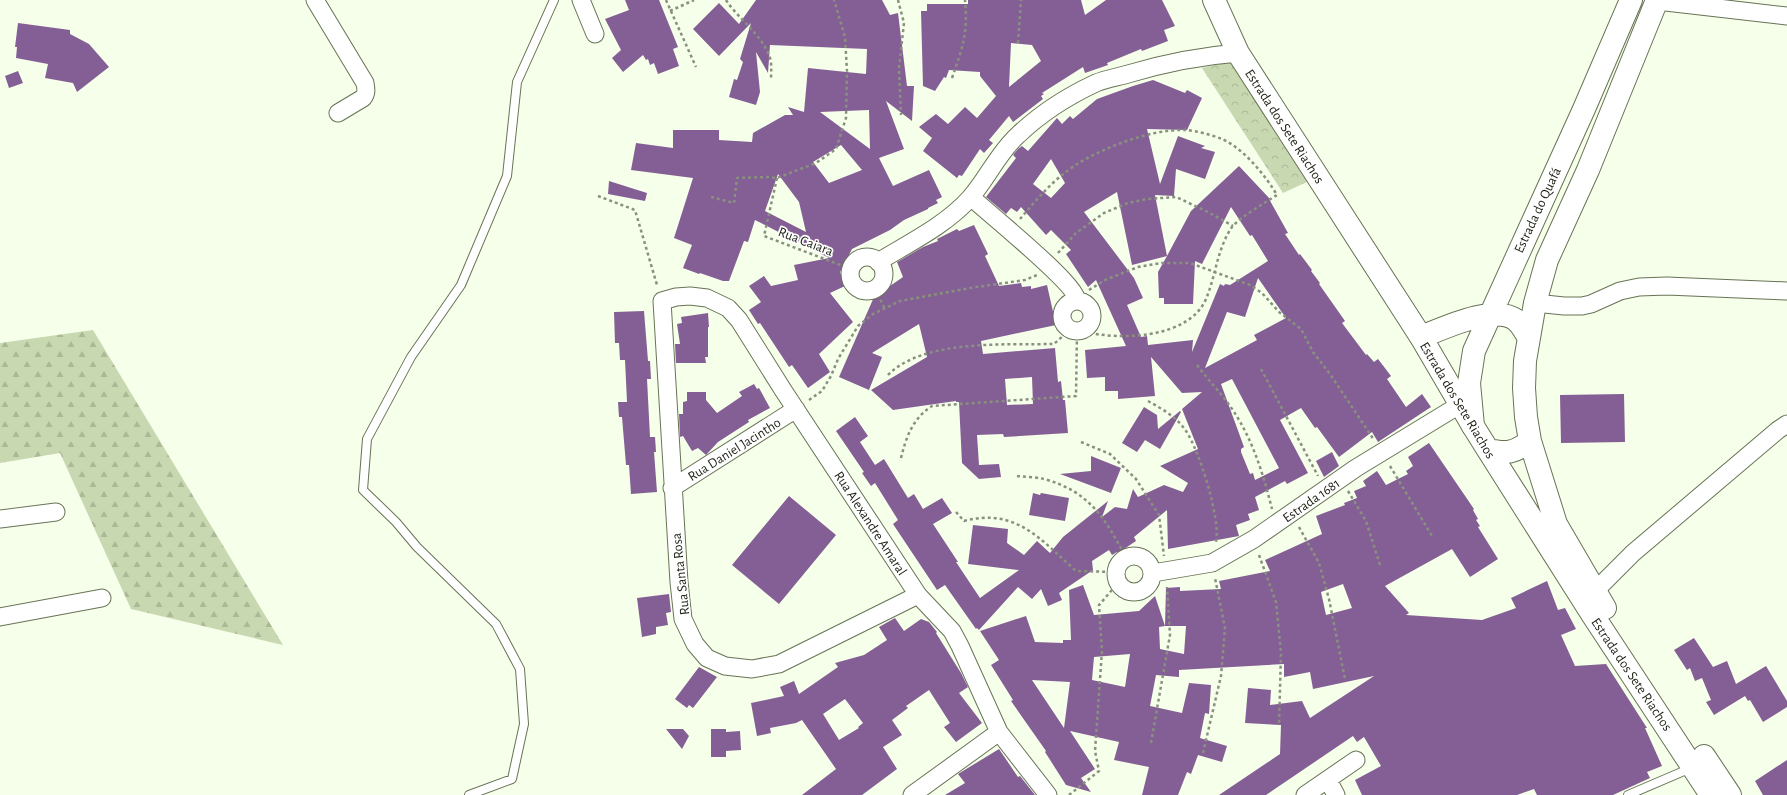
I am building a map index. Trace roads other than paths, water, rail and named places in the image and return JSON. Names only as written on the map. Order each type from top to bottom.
[{"type":"main road","name":"Estrada dos Sete Riachos","points":[[1214,0],[1238,52],[1420,337],[1473,426],[1592,614],[1711,795]]},
{"type":"main road","name":"Estrada do Quafá","points":[[1473,426],[1469,382],[1474,351],[1584,109],[1630,0]]},
{"type":"main road","name":"Estrada do Quafá","points":[[1529,338],[1535,303],[1547,260],[1588,170],[1657,0]]},
{"type":"main road","points":[[1420,337],[1450,325],[1490,314],[1502,315],[1515,320],[1529,338]]},
{"type":"main road","name":"Estrada dos Sete Riachos","points":[[1529,338],[1525,361],[1524,388],[1526,417],[1530,442],[1556,524],[1596,592],[1730,795]]},
{"type":"main road","points":[[1488,450],[1502,453],[1511,452],[1530,442]]},
{"type":"street","points":[[315,0],[365,83],[366,95],[338,112]]},
{"type":"street","points":[[581,0],[595,34]]},
{"type":"street","points":[[1657,0],[1787,16]]},
{"type":"street","points":[[878,262],[938,225],[970,197],[992,165],[1017,135],[1050,108],[1097,83],[1156,65],[1203,56],[1238,52]]},
{"type":"street","points":[[970,197],[1048,265],[1067,284],[1077,299],[1086,304],[1093,316],[1090,326],[1077,331],[1064,324],[1062,314],[1067,305],[1077,299]]},
{"type":"street","points":[[868,258],[878,262],[882,266],[884,276],[882,281],[875,289],[864,291],[854,285],[850,275],[851,269],[858,260],[868,258]]},
{"type":"street","points":[[1535,303],[1582,306],[1591,304],[1620,291],[1639,287],[1667,286],[1787,291]]},
{"type":"street","name":"Rua Alexandre Amaral","points":[[662,301],[676,296],[707,298],[728,308],[740,320],[796,409],[918,595],[952,630],[999,732],[1048,795]]},
{"type":"street","name":"Rua Santa Rosa","points":[[662,301],[672,488],[683,619],[696,644],[707,658],[726,666],[752,669],[779,664],[918,595]]},
{"type":"street","name":"Estrada 1681","points":[[1159,573],[1212,563],[1276,525],[1382,452],[1461,404]]},
{"type":"street","name":"Rua Daniel Jacintho","points":[[672,488],[796,409]]},
{"type":"street","points":[[1596,592],[1633,553],[1787,424]]},
{"type":"street","points":[[0,519],[56,512]]},
{"type":"street","points":[[1132,556],[1144,558],[1159,573],[1149,585],[1139,592],[1127,592],[1117,577],[1117,566],[1126,558],[1132,556]]},
{"type":"street","points":[[0,617],[102,598]]},
{"type":"street","points":[[912,795],[999,732]]},
{"type":"street","points":[[1305,795],[1356,760]]},
{"type":"street","points":[[1328,780],[1336,795]]},
{"type":"lane","points":[[469,795],[512,780],[524,724],[520,669],[496,624],[417,547],[396,522],[363,490],[367,439],[411,357],[461,285],[474,256],[508,176],[517,82],[554,0]]},
{"type":"lane","points":[[1628,795],[1694,767]]}]
